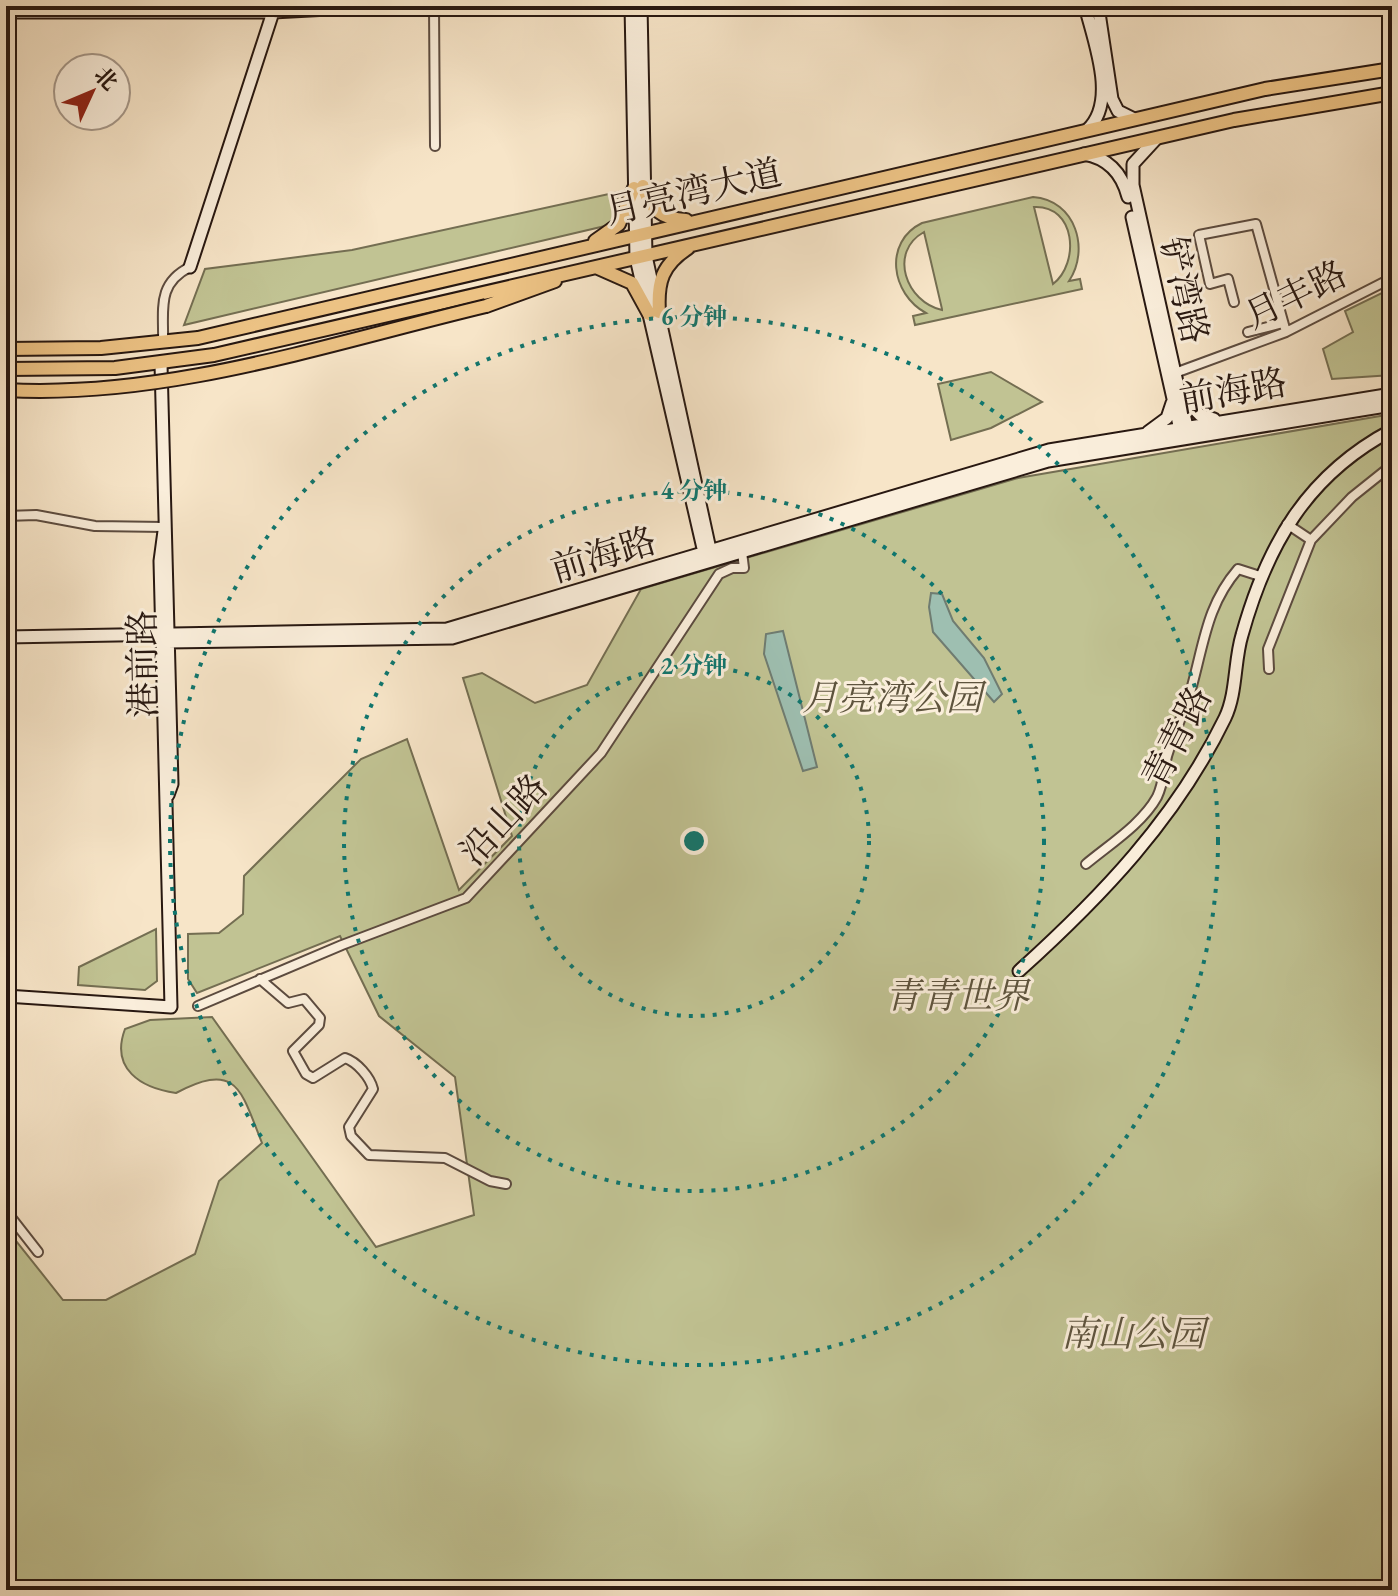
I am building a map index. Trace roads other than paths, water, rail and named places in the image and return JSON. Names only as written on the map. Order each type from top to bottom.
[{"type":"main road","name":"月亮湾大道","points":[[6,349],[101,348],[198,338],[1134,119],[1295,83],[1392,69]]},
{"type":"main road","name":"月亮湾大道","points":[[6,369],[80,370],[161,364],[214,355],[1159,137],[1313,104],[1392,93]]},
{"type":"main road","points":[[577,250],[619,224],[638,187],[653,209],[662,216],[701,220]]},
{"type":"main road","points":[[654,313],[662,272],[676,256],[703,242]]},
{"type":"main road","points":[[6,390],[104,389],[184,378],[486,306],[586,267],[625,277],[654,313]]},
{"type":"street","points":[[6,12],[384,6]]},
{"type":"street","points":[[434,6],[435,146]]},
{"type":"street","points":[[631,6],[641,257],[708,555]]},
{"type":"street","points":[[638,187],[641,6]]},
{"type":"street","points":[[1085,6],[1103,98],[1101,114],[1087,130]]},
{"type":"street","points":[[1098,6],[1112,99],[1118,111],[1134,119]]},
{"type":"street","points":[[163,343],[166,286],[175,275],[190,267],[274,9]]},
{"type":"street","name":"铲湾路","points":[[1159,137],[1138,156],[1132,174],[1179,390],[1183,431]]},
{"type":"street","name":"铲湾路","points":[[1084,154],[1105,161],[1125,185],[1172,402],[1183,431]]},
{"type":"street","points":[[1234,302],[1228,279],[1210,284],[1199,235],[1256,224],[1284,327],[1248,332]]},
{"type":"street","name":"月丰路","points":[[1175,373],[1392,278]]},
{"type":"street","name":"港前路","points":[[6,996],[171,1007],[168,796],[164,784],[165,638],[160,561],[164,529],[161,364]]},
{"type":"street","points":[[1179,390],[1200,415],[1223,421]]},
{"type":"street","name":"前海路","points":[[708,555],[742,552],[1048,461],[1223,421],[1392,394]]},
{"type":"street","points":[[1144,434],[1167,418],[1172,402]]},
{"type":"street","name":"前海路","points":[[6,644],[447,629],[708,555],[1025,456],[1144,434],[1392,405]]},
{"type":"street","name":"青青路","points":[[1019,971],[1089,907],[1157,831],[1227,714],[1241,635],[1287,523],[1304,500],[1334,472],[1392,430]]},
{"type":"street","points":[[1269,669],[1268,649],[1311,540],[1341,507],[1392,465]]},
{"type":"street","points":[[6,516],[36,515],[95,526],[164,529]]},
{"type":"street","points":[[1287,523],[1311,540]]},
{"type":"street","name":"沿山路","points":[[198,1006],[466,898],[601,753],[719,574],[732,568],[744,568],[742,552]]},
{"type":"street","points":[[1086,864],[1156,799],[1213,605],[1238,569],[1263,577]]},
{"type":"street","name":"前海路","points":[[6,637],[165,638]]},
{"type":"street","points":[[1141,816],[1157,831]]},
{"type":"street","points":[[260,979],[288,1003],[304,999],[309,1002],[320,1018],[319,1025],[293,1051],[306,1074],[313,1078],[345,1058],[352,1060],[371,1081],[373,1089],[349,1127],[351,1136],[369,1155],[445,1158],[490,1181],[506,1184]]},
{"type":"street","points":[[6,1211],[38,1252]]},
{"type":"park label","name":"月亮湾公园","points":[[892,697]]},
{"type":"park label","name":"青青世界","points":[[957,995]]},
{"type":"park label","name":"南山公园","points":[[1133,1333]]}]
